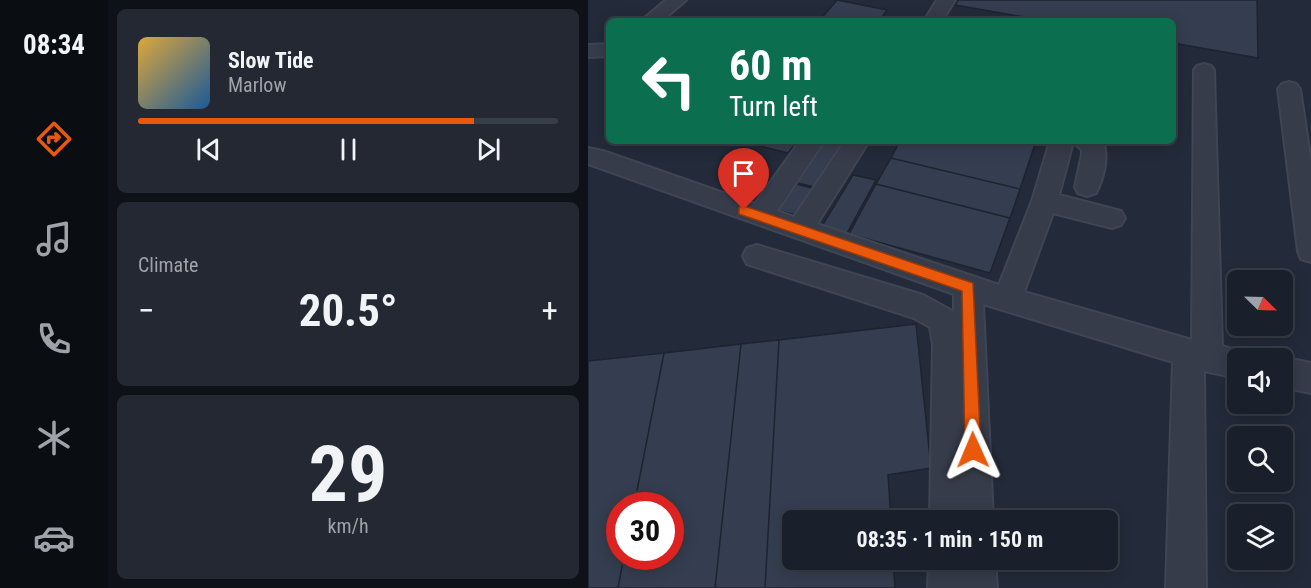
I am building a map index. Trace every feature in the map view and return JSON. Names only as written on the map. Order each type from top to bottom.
[{"type":"street","points":[[654,18],[677,0]]},
{"type":"street","points":[[935,18],[946,0]]},
{"type":"street","points":[[588,51],[606,50]]},
{"type":"street","points":[[1186,588],[1198,356],[1204,70]]},
{"type":"street","points":[[1289,89],[1311,251]]},
{"type":"street","points":[[760,216],[810,144]]},
{"type":"street","points":[[801,228],[855,144]]},
{"type":"street","points":[[1007,300],[1045,201],[1061,144]]},
{"type":"street","points":[[1087,187],[1094,154],[1093,146],[1089,144]]},
{"type":"street","points":[[604,152],[760,216],[801,228],[968,287],[1198,356],[1227,362]]},
{"type":"street","points":[[1045,201],[1112,218]]},
{"type":"street","points":[[757,256],[923,308],[943,320],[948,345],[948,510]]},
{"type":"street","points":[[968,287],[975,510]]},
{"type":"street","points":[[1293,374],[1311,378]]},
{"type":"street","points":[[948,570],[948,588]]},
{"type":"street","points":[[976,570],[977,588]]},
{"type":"building","points":[[837,0],[887,10],[881,18],[822,18]]},
{"type":"building","points":[[958,0],[1257,0],[1258,58],[1176,44],[1176,18],[1030,18],[955,5]]},
{"type":"building","points":[[752,144],[795,144],[788,153]]},
{"type":"building","points":[[813,144],[850,144],[823,189],[789,181]]},
{"type":"building","points":[[898,144],[1035,144],[1020,189],[891,158]]},
{"type":"building","points":[[891,158],[1020,189],[1010,218],[876,184]]},
{"type":"building","points":[[853,175],[876,180],[847,233],[822,226]]},
{"type":"building","points":[[789,182],[815,189],[799,216],[771,208]]},
{"type":"building","points":[[876,184],[1010,218],[990,273],[849,234]]},
{"type":"building","points":[[916,324],[931,468],[888,475],[890,510],[782,510],[782,570],[894,570],[895,588],[765,588],[779,340]]},
{"type":"building","points":[[779,340],[765,588],[715,588],[741,344]]},
{"type":"building","points":[[741,344],[715,588],[618,588],[621,570],[684,570],[684,492],[637,492],[664,353]]},
{"type":"building","points":[[664,353],[637,492],[606,492],[606,570],[621,570],[618,588],[588,588],[588,361]]},
{"type":"route","points":[[744,210],[968,287],[973,450]]}]
